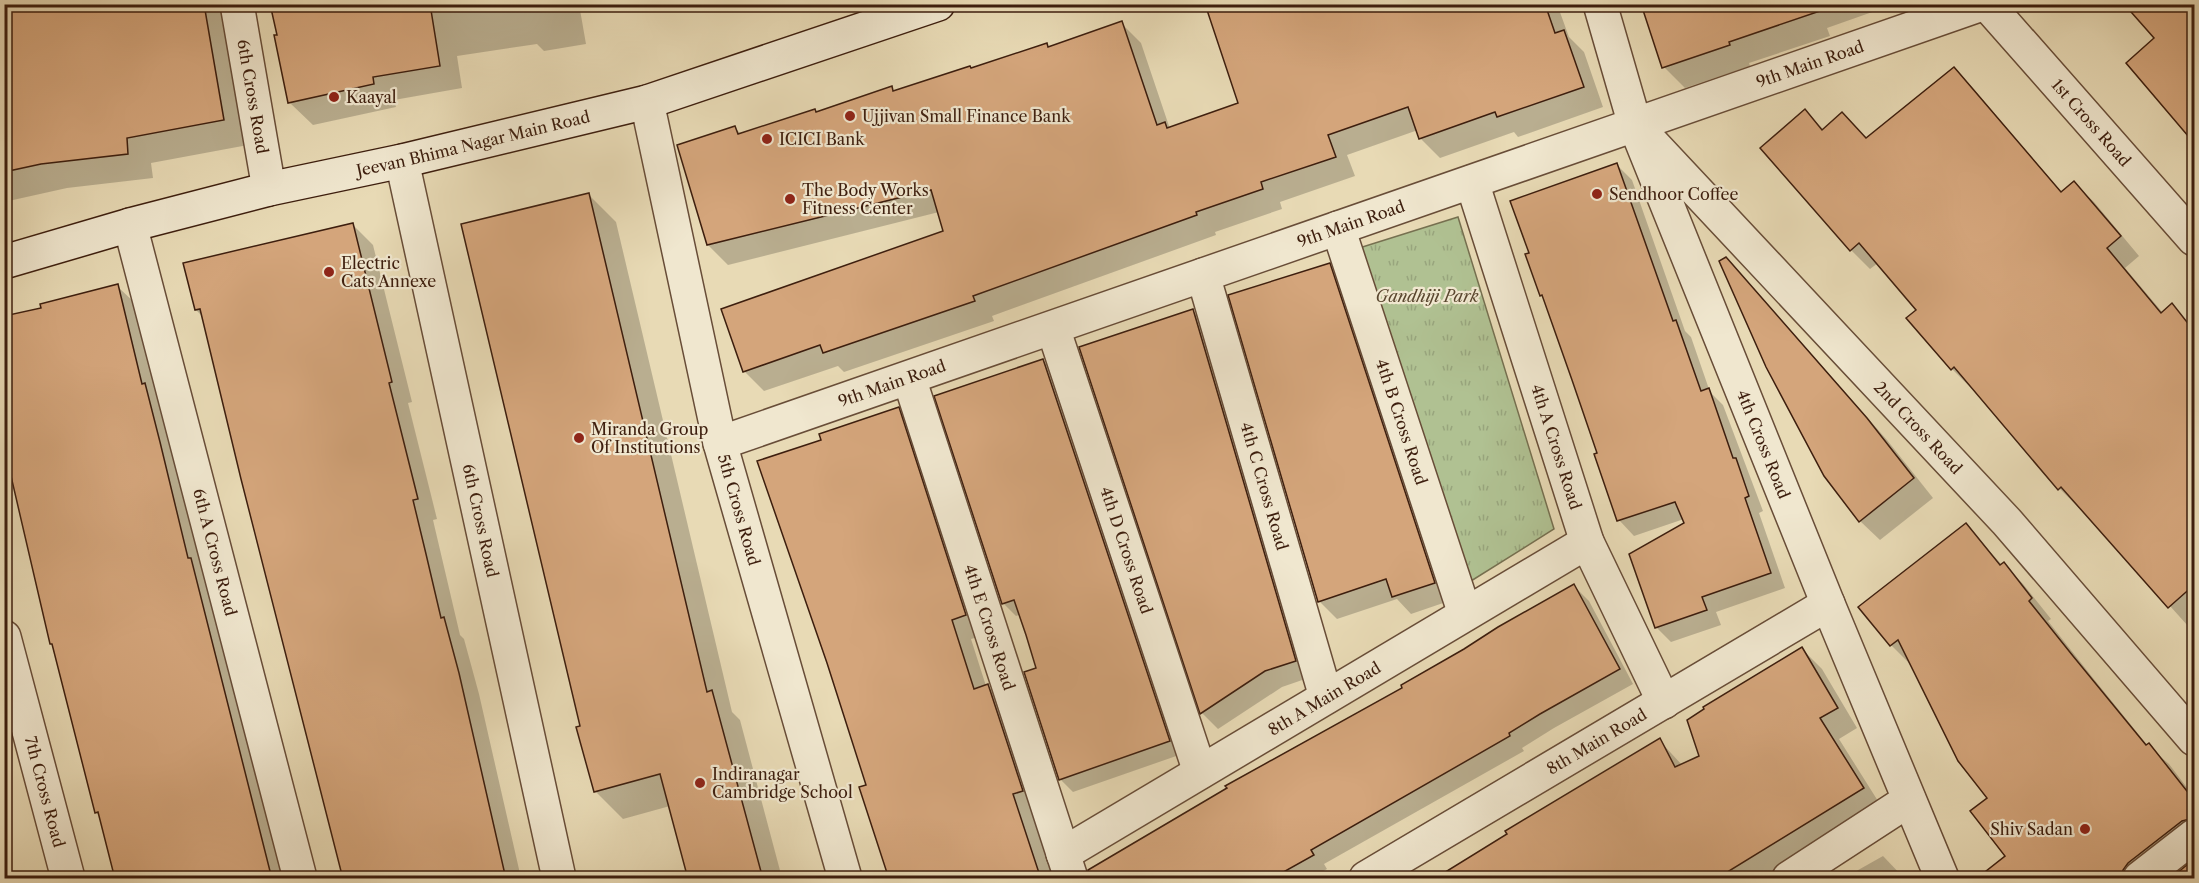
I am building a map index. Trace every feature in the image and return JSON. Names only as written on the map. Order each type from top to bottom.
[{"type":"street","name":"6th Cross Road","points":[[237,4],[269,189]]},
{"type":"street","name":"Jeevan Bhima Nagar Main Road","points":[[4,262],[130,225],[269,189],[402,161],[648,102],[938,4]]},
{"type":"street","name":"4th Cross Road","points":[[1600,4],[1635,125],[1828,604],[1942,879]]},
{"type":"street","name":"9th Main Road","points":[[720,443],[1982,4]]},
{"type":"street","name":"1st Cross Road","points":[[1987,4],[2194,239]]},
{"type":"street","name":"5th Cross Road","points":[[648,102],[720,443],[845,879]]},
{"type":"street","name":"2nd Cross Road","points":[[1635,125],[2007,522],[2194,739]]},
{"type":"street","name":"6th Cross Road","points":[[402,161],[559,879]]},
{"type":"street","name":"4th A Cross Road","points":[[1472,182],[1587,542],[1664,702]]},
{"type":"street","name":"6th A Cross Road","points":[[130,225],[300,879]]},
{"type":"street","name":"4th B Cross Road","points":[[1338,228],[1465,614]]},
{"type":"street","name":"4th C Cross Road","points":[[1203,275],[1326,697]]},
{"type":"street","name":"4th D Cross Road","points":[[1053,328],[1200,772]]},
{"type":"street","name":"4th E Cross Road","points":[[909,378],[1067,866]]},
{"type":"street","name":"8th A Main Road","points":[[1067,866],[1200,772],[1587,542]]},
{"type":"street","name":"8th Main Road","points":[[1366,879],[1828,604]]},
{"type":"street","name":"7th Cross Road","points":[[4,637],[68,879]]},
{"type":"street","points":[[1789,879],[1909,800]]},
{"type":"street","points":[[2140,879],[2194,837]]},
{"type":"green space","name":"Gandhiji Park","points":[[1458,217],[1554,529],[1463,586],[1356,249]]},
{"type":"building","points":[[4,4],[204,4],[224,120],[127,138],[128,154],[41,164],[4,172]]},
{"type":"building","points":[[270,4],[430,4],[440,66],[373,77],[374,84],[288,103]]},
{"type":"building","points":[[1205,4],[1545,4],[1555,33],[1564,30],[1584,87],[1497,117],[1495,112],[1419,139],[1408,107],[1328,135],[1336,157],[1261,182],[1263,189],[973,296],[975,301],[823,353],[820,345],[743,372],[721,309],[943,231],[931,190],[707,245],[677,145],[735,126],[738,134],[815,109],[816,112],[892,86],[893,91],[1047,43],[1048,47],[1122,21],[1157,125],[1165,122],[1167,128],[1238,103]]},
{"type":"building","points":[[1641,4],[1822,4],[1823,10],[1662,68]]},
{"type":"building","points":[[2124,4],[2194,4],[2194,143],[2126,63],[2154,38]]},
{"type":"building","points":[[1954,67],[2061,192],[2074,181],[2121,236],[2107,248],[2161,313],[2172,303],[2194,331],[2194,585],[2168,608],[2061,487],[2058,490],[1954,367],[1951,370],[1906,318],[1916,310],[1859,243],[1850,251],[1760,148],[1805,109],[1822,130],[1842,112],[1866,138]]},
{"type":"building","points":[[1617,163],[1673,321],[1676,320],[1701,391],[1709,388],[1733,458],[1736,458],[1749,496],[1745,498],[1771,573],[1702,597],[1707,610],[1655,628],[1629,554],[1684,523],[1675,502],[1617,521],[1594,454],[1597,453],[1542,295],[1540,296],[1525,254],[1529,253],[1510,201]]},
{"type":"building","name":"Miranda Group Of Institutions","points":[[589,193],[707,692],[712,690],[763,879],[688,879],[660,774],[594,792],[576,727],[580,726],[461,224]]},
{"type":"building","points":[[353,223],[418,499],[413,500],[441,618],[444,617],[459,673],[506,879],[343,879],[200,309],[195,310],[183,263]]},
{"type":"building","points":[[1726,257],[1867,418],[1914,478],[1859,522],[1824,476],[1766,367],[1719,261]]},
{"type":"building","points":[[1330,263],[1435,583],[1392,597],[1386,579],[1318,602],[1228,295]]},
{"type":"building","points":[[118,284],[188,558],[191,558],[272,879],[115,879],[98,812],[95,813],[52,644],[50,644],[4,446],[4,316],[41,308],[40,304]]},
{"type":"building","points":[[1193,309],[1296,661],[1265,671],[1200,714],[1079,347]]},
{"type":"building","points":[[1043,359],[1170,741],[1059,780],[1024,672],[1036,668],[1026,635],[1014,600],[1002,604],[934,396]]},
{"type":"building","points":[[899,407],[966,615],[952,620],[974,689],[988,684],[1023,791],[1013,794],[1041,879],[889,879],[859,787],[866,785],[827,663],[757,461],[821,440],[819,434]]},
{"type":"building","points":[[1966,523],[2000,565],[2004,562],[2032,598],[2029,601],[2146,745],[2149,743],[2194,800],[2194,818],[2182,821],[2128,863],[2123,870],[2122,879],[1976,879],[2005,856],[1970,811],[1987,798],[1958,761],[1898,640],[1890,646],[1858,607]]},
{"type":"building","points":[[1574,584],[1620,669],[1540,714],[1509,733],[1510,736],[1311,850],[1314,855],[1271,879],[1089,879],[1088,870],[1227,788],[1225,786],[1402,688],[1401,685]]},
{"type":"building","points":[[1802,647],[1838,708],[1820,718],[1864,788],[1716,879],[1434,879],[1507,834],[1505,831],[1660,738],[1675,767],[1699,756],[1687,720],[1704,709],[1703,707]]},
{"type":"building","points":[[2194,859],[2194,879],[2170,879]]},
{"type":"place","name":"Kaayal","points":[[334,97]]},
{"type":"place","name":"Ujjivan Small Finance Bank","points":[[850,116]]},
{"type":"place","name":"ICICI Bank","points":[[767,139]]},
{"type":"place","name":"Sendhoor Coffee","points":[[1597,194]]},
{"type":"place","name":"The Body Works Fitness Center","points":[[790,199]]},
{"type":"place","name":"Electric Cats Annexe","points":[[329,272]]},
{"type":"place","name":"Miranda Group Of Institutions","points":[[579,438]]},
{"type":"place","name":"Indiranagar Cambridge School","points":[[700,783]]},
{"type":"place","name":"Shiv Sadan","points":[[2085,829]]}]
